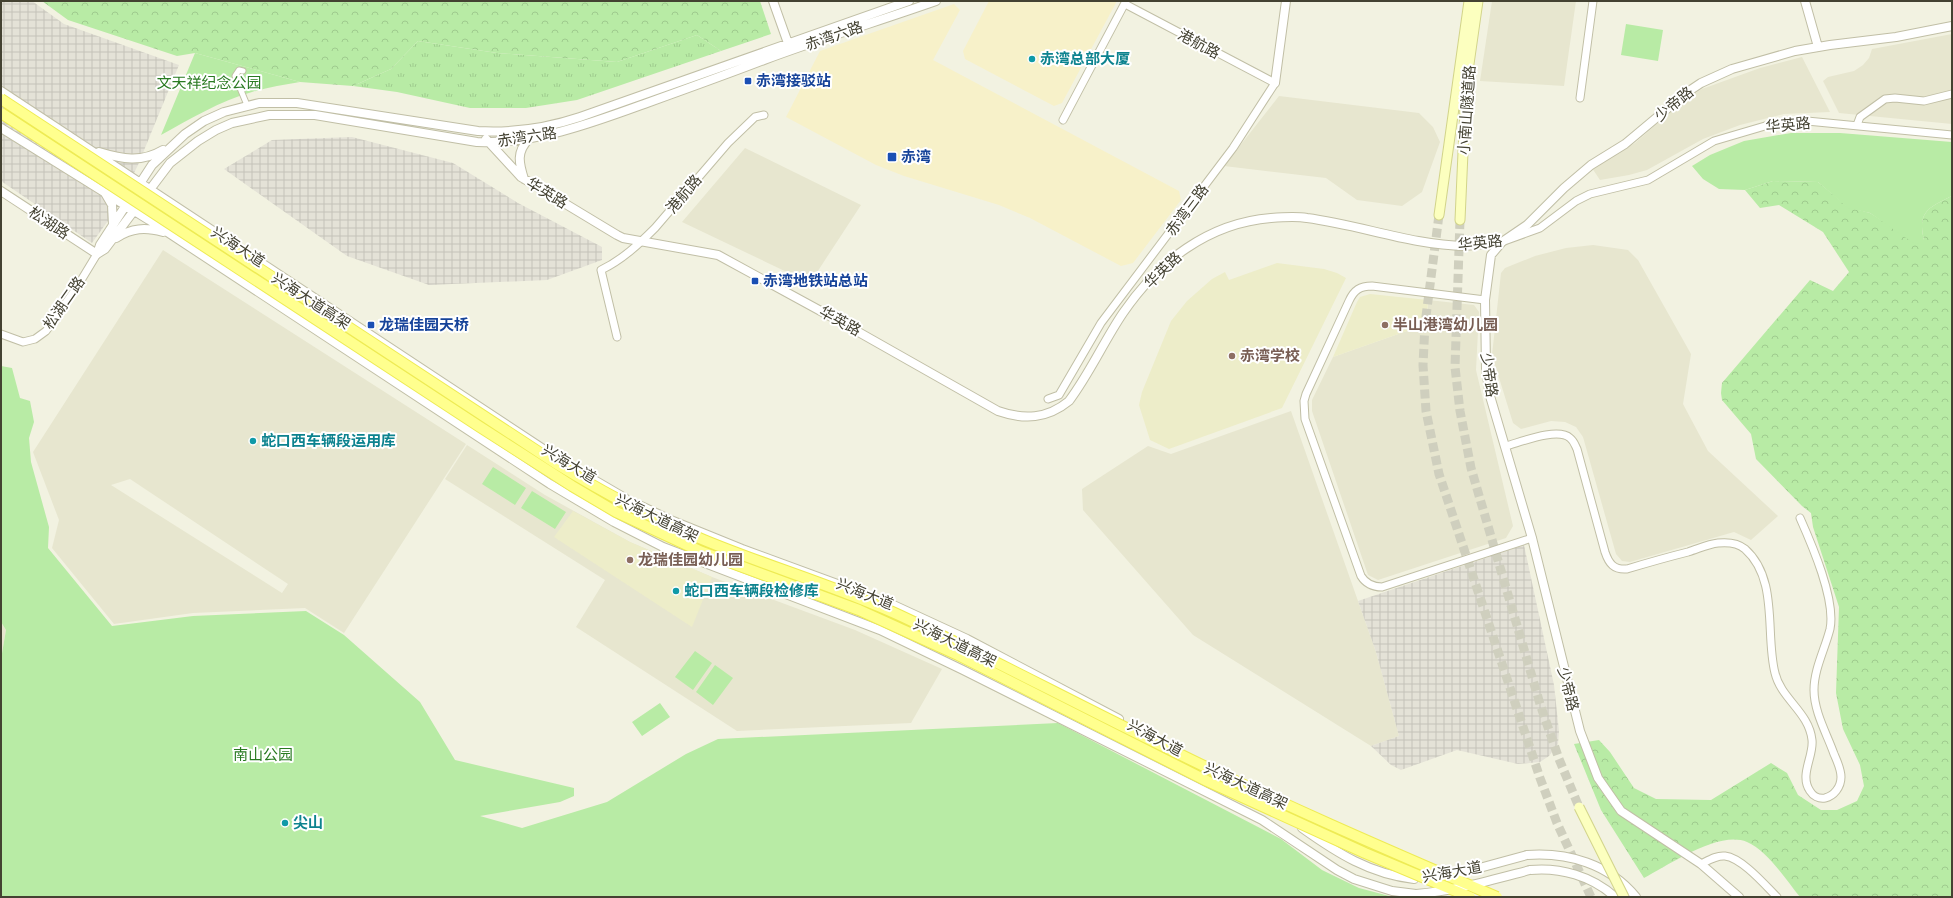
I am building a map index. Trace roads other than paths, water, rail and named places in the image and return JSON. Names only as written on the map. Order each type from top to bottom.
[{"type":"main road","name":"小南山隧道路","points":[[1439,215],[1468,1]]},
{"type":"main road","name":"小南山隧道路","points":[[1460,220],[1466,85],[1478,1]]},
{"type":"main road","name":"兴海大道高架","points":[[1,99],[557,464],[622,502],[704,540],[895,614],[967,648],[1166,748],[1369,842],[1497,897]]},
{"type":"main road","name":"兴海大道高架","points":[[1,113],[480,427],[572,486],[616,512],[702,552],[872,616],[958,655],[1214,784],[1470,897]]},
{"type":"main road","points":[[1579,807],[1624,897]]},
{"type":"street","points":[[773,1],[789,47]]},
{"type":"street","name":"赤湾六路","points":[[134,210],[170,163],[198,141],[232,123],[269,115],[315,115],[452,138],[488,142],[554,134],[598,121],[909,1]]},
{"type":"street","name":"赤湾六路","points":[[126,205],[152,165],[170,146],[204,121],[224,112],[247,105],[273,102],[297,103],[478,131],[520,130],[546,127],[789,47],[936,1]]},
{"type":"street","name":"赤湾三路","points":[[1048,398],[1059,395],[1101,323],[1233,148],[1275,83],[1286,1]]},
{"type":"street","points":[[1580,98],[1593,1]]},
{"type":"street","points":[[1805,1],[1818,47]]},
{"type":"street","points":[[1063,120],[1126,2]]},
{"type":"street","name":"港航路","points":[[1126,2],[1275,83]]},
{"type":"street","name":"少帝路","points":[[1739,897],[1702,864],[1622,811],[1598,778],[1575,715],[1532,538],[1490,396],[1487,376],[1485,300],[1489,262],[1491,255],[1502,242],[1527,225],[1564,188],[1591,165],[1625,144],[1681,96],[1701,83],[1750,64],[1818,47],[1896,37],[1952,26]]},
{"type":"street","points":[[243,71],[239,70],[235,76],[247,105]]},
{"type":"street","name":"兴海大道","points":[[1,90],[560,460],[626,499],[680,524],[742,549],[876,598],[936,624],[1205,765],[1267,803],[1351,860],[1379,872],[1414,879],[1461,873],[1527,855],[1561,854],[1591,863],[1620,881],[1636,897]]},
{"type":"street","points":[[1857,125],[1860,117],[1885,99],[1895,98],[1924,101],[1952,94]]},
{"type":"street","name":"港航路","points":[[617,337],[601,270],[612,265],[642,241],[728,143],[755,118],[764,114]]},
{"type":"street","name":"华英路","points":[[478,131],[524,179],[618,235],[718,255],[839,320],[998,411],[1021,417],[1039,417],[1060,408],[1069,401],[1123,313],[1156,273],[1183,250],[1216,231],[1255,219],[1306,217],[1348,225],[1414,241],[1446,246],[1465,246],[1502,242],[1540,228],[1584,197],[1599,191],[1654,178],[1705,146],[1729,135],[1765,126],[1792,122],[1857,125],[1952,135]]},
{"type":"street","name":"兴海大道","points":[[1,128],[104,190],[550,484],[614,522],[663,547],[880,630],[1251,814],[1284,833],[1337,870],[1354,879],[1392,891],[1416,894],[1463,888],[1530,870],[1541,869],[1570,873],[1596,883],[1615,897]]},
{"type":"street","points":[[524,179],[519,165],[519,154],[521,148],[529,138]]},
{"type":"street","points":[[90,150],[117,157],[138,159],[148,158],[170,146]]},
{"type":"street","points":[[104,190],[112,205],[113,226]]},
{"type":"street","name":"松湖路","points":[[1,191],[97,254]]},
{"type":"street","points":[[97,254],[100,246],[126,205]]},
{"type":"street","points":[[97,254],[104,249],[134,210]]},
{"type":"street","points":[[110,241],[123,233],[139,228],[148,228],[170,233]]},
{"type":"street","name":"松湖二路","points":[[1,334],[23,342],[35,339],[46,332],[77,287],[97,254]]},
{"type":"street","points":[[1485,300],[1380,286],[1366,286],[1356,290],[1349,301],[1306,394],[1304,402],[1305,419],[1361,576],[1365,582],[1372,586],[1382,587],[1532,538]]},
{"type":"street","points":[[1506,446],[1553,434],[1570,438],[1577,449],[1605,552],[1611,565],[1615,568],[1627,569],[1718,543],[1740,545],[1752,556],[1760,567],[1770,614],[1775,674],[1782,690],[1804,717],[1809,726],[1813,744],[1806,770],[1807,783],[1813,795],[1822,798],[1830,796],[1836,791],[1841,778],[1839,767],[1819,713],[1814,692],[1816,674],[1830,628],[1832,613],[1827,589],[1800,518]]},
{"type":"street","points":[[1702,864],[1715,857],[1725,856],[1731,858],[1741,863],[1777,897]]},
{"type":"tunnel","points":[[1439,215],[1425,324],[1423,365],[1426,411],[1439,474],[1540,778],[1557,823],[1591,897]]},
{"type":"tunnel","points":[[1460,220],[1455,367],[1460,411],[1471,468],[1540,704],[1559,759],[1579,807]]},
{"type":"place","name":"赤湾总部大厦","points":[[1032,59]]},
{"type":"place","name":"赤湾接驳站","points":[[748,81]]},
{"type":"place","name":"赤湾","points":[[892,157]]},
{"type":"place","name":"赤湾地铁站总站","points":[[755,281]]},
{"type":"place","name":"龙瑞佳园天桥","points":[[371,325]]},
{"type":"place","name":"半山港湾幼儿园","points":[[1385,325]]},
{"type":"place","name":"赤湾学校","points":[[1232,356]]},
{"type":"place","name":"蛇口西车辆段运用库","points":[[253,441]]},
{"type":"place","name":"龙瑞佳园幼儿园","points":[[630,560]]},
{"type":"place","name":"蛇口西车辆段检修库","points":[[676,591]]},
{"type":"place","name":"尖山","points":[[285,823]]},
{"type":"park label","name":"文天祥纪念公园","points":[[209,83]]},
{"type":"park label","name":"南山公园","points":[[263,755]]}]
